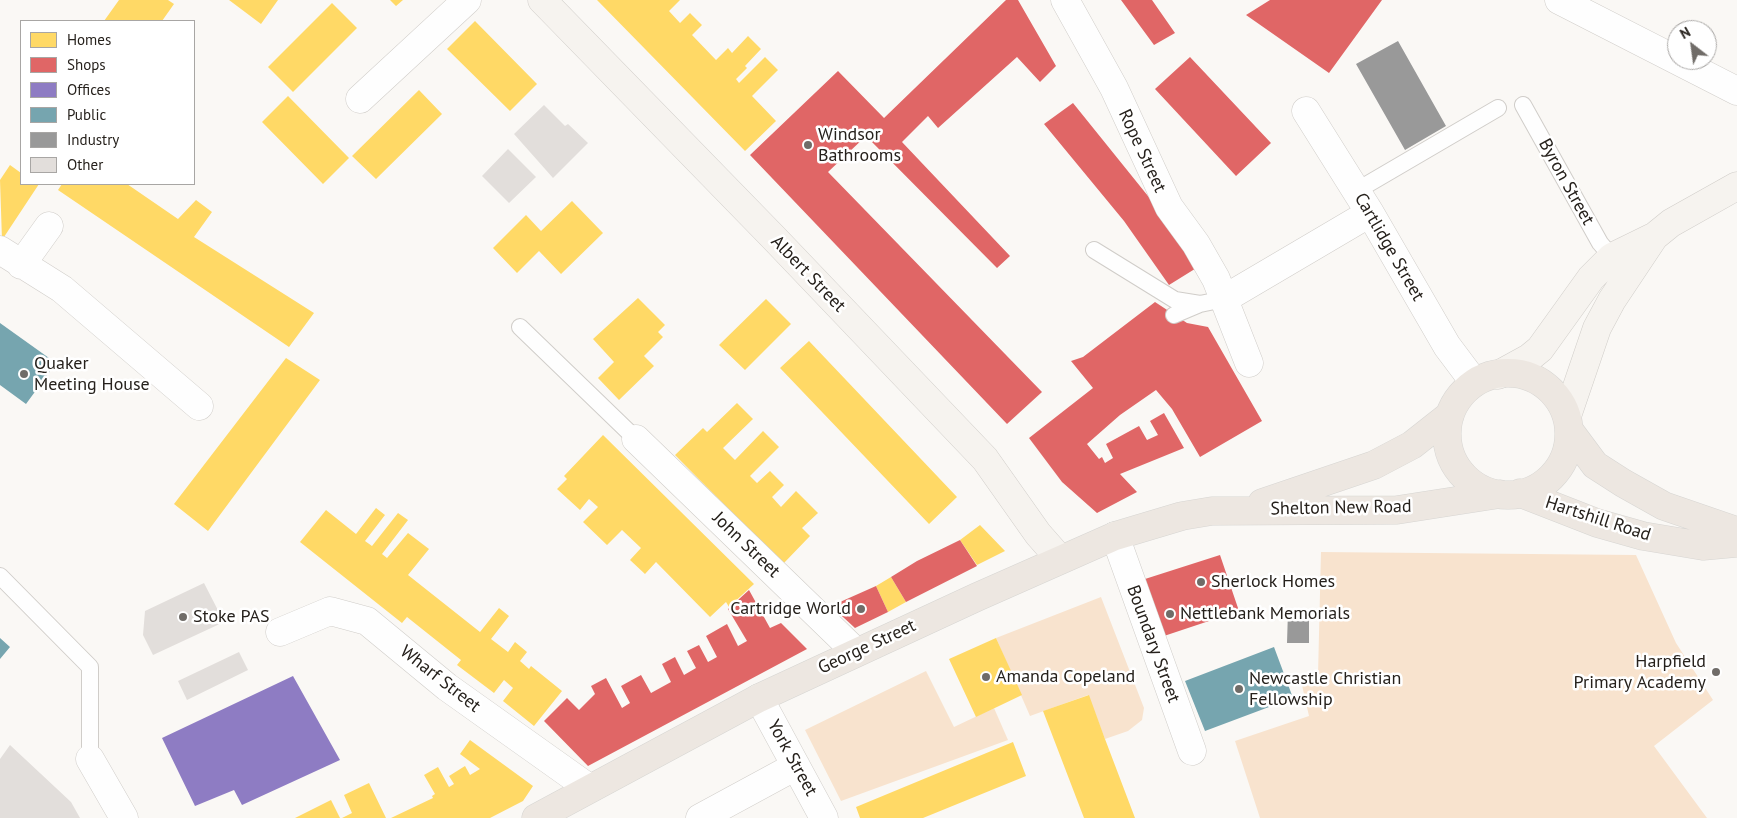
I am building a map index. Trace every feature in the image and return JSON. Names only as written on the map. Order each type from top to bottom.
[{"type":"main road","points":[[1520,375],[1554,392],[1568,423],[1568,447],[1562,464],[1546,482],[1510,494],[1474,482],[1456,466],[1447,443],[1450,415],[1460,396],[1486,378],[1520,375]]},
{"type":"main road","name":"Shelton New Road","points":[[1241,510],[1374,465],[1412,445],[1450,415]]},
{"type":"main road","name":"Hartshill Road","points":[[1568,423],[1595,465],[1623,483],[1664,506],[1737,531]]},
{"type":"main road","name":"Hartshill Road","points":[[1510,494],[1643,536],[1703,546],[1737,543]]},
{"type":"main road","name":"Shelton New Road","points":[[1212,511],[1398,510],[1510,494]]},
{"type":"main road","name":"George Street","points":[[536,818],[759,698],[1060,559],[1115,536],[1182,516],[1212,511]]},
{"type":"street","points":[[360,99],[467,0]]},
{"type":"street","name":"Albert Street","points":[[542,0],[781,245],[984,459],[1038,534],[1060,559]]},
{"type":"street","name":"Rope Street","points":[[1066,0],[1114,88],[1169,207],[1196,244],[1216,279],[1212,301],[1250,363]]},
{"type":"street","points":[[1559,0],[1737,91]]},
{"type":"street","name":"Cartlidge Street","points":[[1306,111],[1363,202],[1447,346],[1486,378]]},
{"type":"street","points":[[1486,378],[1529,358],[1540,349],[1591,278],[1612,257],[1655,236],[1671,223],[1737,186]]},
{"type":"street","points":[[1212,301],[1363,202]]},
{"type":"street","points":[[49,226],[10,258],[62,289],[199,406]]},
{"type":"street","points":[[1568,423],[1597,328],[1612,300],[1655,236]]},
{"type":"street","name":"John Street","points":[[636,440],[856,652]]},
{"type":"street","name":"Boundary Street","points":[[1115,536],[1192,751]]},
{"type":"street","name":"Wharf Street","points":[[280,632],[330,611],[367,621],[447,687],[589,788]]},
{"type":"street","name":"York Street","points":[[759,698],[824,818]]},
{"type":"street","points":[[90,759],[124,818]]},
{"type":"street","points":[[700,818],[796,766]]},
{"type":"lane","name":"Byron Street","points":[[1523,105],[1600,243],[1612,257]]},
{"type":"lane","points":[[1363,202],[1498,108]]},
{"type":"lane","points":[[1094,250],[1175,300],[1212,301]]},
{"type":"lane","points":[[1174,315],[1212,301]]},
{"type":"lane","points":[[520,327],[636,440]]},
{"type":"lane","points":[[0,576],[90,668],[90,759]]},
{"type":"shaded area","points":[[1321,552],[1636,555],[1676,643],[1713,700],[1654,746],[1707,818],[1260,818],[1235,741],[1309,716],[1301,681],[1318,675]]},
{"type":"shaded area","points":[[1101,597],[1144,708],[1142,720],[1128,731],[1105,739],[1088,695],[1030,716],[996,638]]},
{"type":"shaded area","points":[[926,671],[954,727],[994,708],[1008,740],[841,801],[805,730]]},
{"type":"building: Homes","points":[[119,0],[168,0],[174,4],[163,20],[105,20]]},
{"type":"building: Homes","points":[[229,0],[278,0],[261,24]]},
{"type":"building: Homes","points":[[390,0],[403,0],[396,6]]},
{"type":"building: Homes","points":[[597,0],[680,0],[669,11],[680,23],[690,13],[702,25],[692,35],[716,60],[728,48],[732,53],[748,36],[761,49],[736,79],[739,83],[765,57],[778,70],[752,96],[776,121],[745,151]]},
{"type":"building: Homes","points":[[332,3],[357,28],[293,92],[268,67]]},
{"type":"building: Homes","points":[[475,21],[537,84],[510,111],[447,49]]},
{"type":"building: Homes","points":[[419,90],[442,114],[376,179],[352,156]]},
{"type":"building: Homes","points":[[288,96],[349,158],[323,184],[262,122]]},
{"type":"building: Homes","points":[[10,165],[20,172],[20,185],[38,185],[2,240],[0,180]]},
{"type":"building: Homes","points":[[61,185],[128,185],[178,219],[196,200],[212,212],[194,237],[314,313],[289,347],[58,190]]},
{"type":"building: Homes","points":[[572,201],[603,233],[561,274],[539,251],[517,273],[493,248],[526,215],[541,231]]},
{"type":"building: Homes","points":[[638,298],[665,325],[658,332],[663,337],[644,356],[654,366],[619,400],[598,378],[614,362],[593,339]]},
{"type":"building: Homes","points":[[766,299],[791,324],[745,370],[719,345]]},
{"type":"building: Homes","points":[[809,341],[957,497],[929,524],[780,368]]},
{"type":"building: Homes","points":[[286,358],[320,380],[208,531],[174,504]]},
{"type":"building: Homes","points":[[737,403],[753,419],[723,448],[735,460],[763,431],[779,447],[750,476],[757,483],[770,471],[784,485],[772,497],[781,507],[796,491],[818,513],[802,528],[810,536],[783,564],[675,455],[703,428],[707,432]]},
{"type":"building: Homes","points":[[603,435],[754,584],[729,607],[726,602],[710,617],[656,562],[645,574],[630,560],[641,548],[622,530],[607,545],[583,522],[598,507],[589,499],[580,510],[557,489],[567,479],[564,476]]},
{"type":"building: Homes","points":[[376,508],[385,515],[365,541],[372,546],[398,513],[408,520],[382,554],[387,558],[408,533],[429,549],[408,575],[480,632],[499,608],[509,616],[491,639],[508,652],[515,642],[527,652],[520,661],[529,669],[531,666],[562,691],[534,726],[503,701],[513,688],[504,680],[494,693],[457,665],[461,660],[407,617],[402,623],[300,542],[326,510],[356,534]]},
{"type":"building: Homes","points":[[980,525],[1005,551],[977,565],[960,540]]},
{"type":"building: Homes","points":[[891,577],[906,602],[888,612],[876,586]]},
{"type":"building: Homes","name":"Amanda Copeland","points":[[996,638],[1022,695],[976,717],[949,659]]},
{"type":"building: Homes","points":[[1089,695],[1135,818],[1084,818],[1043,711]]},
{"type":"building: Homes","points":[[470,740],[533,786],[523,801],[490,818],[391,818],[433,798],[432,796],[435,794],[424,775],[438,767],[449,787],[454,784],[449,776],[465,766],[470,775],[480,769],[460,754]]},
{"type":"building: Homes","points":[[1013,742],[1026,776],[923,818],[860,818],[856,807]]},
{"type":"building: Homes","points":[[369,783],[386,818],[342,818],[352,813],[344,795]]},
{"type":"building: Homes","points":[[331,800],[340,818],[295,818]]},
{"type":"building: Shops","points":[[1006,0],[1018,0],[1056,66],[1040,82],[1017,57],[938,128],[928,116],[902,142],[1010,256],[997,268],[866,136],[828,172],[1042,392],[1007,424],[750,155],[838,71],[884,118]]},
{"type":"building: Shops","points":[[1121,0],[1152,0],[1175,33],[1154,45]]},
{"type":"building: Shops","points":[[1270,0],[1382,0],[1329,73],[1246,15]]},
{"type":"building: Shops","points":[[1190,57],[1271,143],[1236,176],[1155,89]]},
{"type":"building: Shops","points":[[1073,103],[1152,201],[1198,267],[1169,285],[1124,221],[1044,124]]},
{"type":"building: Shops","points":[[1155,302],[1187,323],[1208,327],[1262,421],[1200,457],[1172,409],[1156,390],[1120,415],[1087,444],[1099,459],[1102,457],[1105,463],[1113,458],[1106,444],[1139,426],[1147,440],[1158,435],[1150,421],[1164,413],[1184,448],[1120,474],[1137,492],[1097,513],[1062,482],[1029,438],[1093,388],[1071,361],[1083,357]]},
{"type":"building: Shops","points":[[960,540],[977,566],[906,602],[891,577],[917,561]]},
{"type":"building: Shops","name":"Sherlock Homes","points":[[1220,555],[1239,611],[1164,636],[1145,579]]},
{"type":"building: Shops","name":"Cartridge World","points":[[876,586],[888,612],[855,628],[831,606]]},
{"type":"building: Shops","points":[[749,590],[770,628],[781,623],[807,649],[588,766],[544,721],[567,698],[579,710],[595,694],[591,686],[606,678],[622,708],[630,703],[621,686],[641,675],[651,693],[671,682],[662,664],[675,657],[684,675],[696,668],[687,651],[699,645],[708,662],[717,657],[706,636],[727,624],[738,646],[747,641],[728,609]]},
{"type":"building: Offices","points":[[293,676],[340,760],[242,805],[234,790],[195,806],[162,738]]},
{"type":"building: Public","name":"Quaker Meeting House","points":[[0,323],[56,363],[26,404],[0,385]]},
{"type":"building: Public","points":[[0,638],[10,647],[0,659]]},
{"type":"building: Public","name":"Newcastle Christian Fellowship","points":[[1274,647],[1293,698],[1205,731],[1185,681]]},
{"type":"building: Industry","points":[[1398,41],[1446,126],[1405,150],[1356,64]]},
{"type":"building: Industry","points":[[1288,611],[1309,611],[1309,643],[1287,643]]},
{"type":"building: Other","points":[[544,105],[565,126],[568,124],[588,143],[553,178],[514,134]]},
{"type":"building: Other","points":[[508,149],[536,177],[509,203],[482,176]]},
{"type":"building: Other","name":"Stoke PAS","points":[[204,583],[224,622],[153,655],[143,635],[145,611]]},
{"type":"building: Other","points":[[239,652],[248,670],[187,700],[178,681]]},
{"type":"building: Other","points":[[10,745],[71,802],[80,818],[0,818],[0,759]]},
{"type":"place","name":"Windsor Bathrooms","points":[[808,145]]},
{"type":"place","name":"Quaker Meeting House","points":[[24,374]]},
{"type":"place","name":"Sherlock Homes","points":[[1201,582]]},
{"type":"place","name":"Cartridge World","points":[[861,609]]},
{"type":"place","name":"Nettlebank Memorials","points":[[1170,614]]},
{"type":"place","name":"Stoke PAS","points":[[183,617]]},
{"type":"place","name":"Harpfield Primary Academy","points":[[1716,672]]},
{"type":"place","name":"Amanda Copeland","points":[[986,677]]},
{"type":"place","name":"Newcastle Christian Fellowship","points":[[1239,689]]}]
